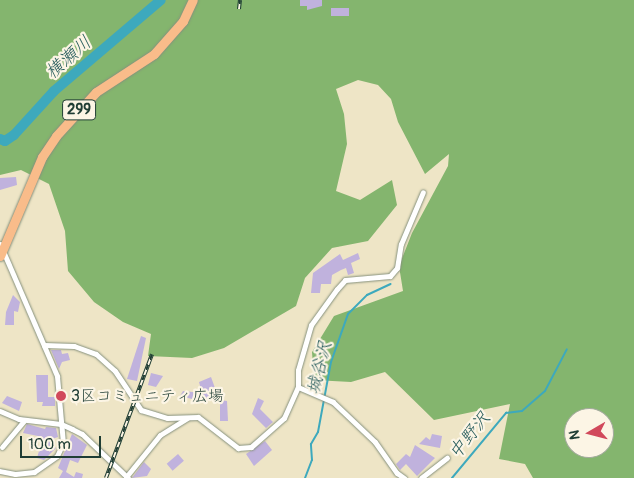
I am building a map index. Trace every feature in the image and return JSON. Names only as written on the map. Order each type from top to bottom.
[{"type":"highway","name":"299","points":[[1,250],[42,157],[56,136],[96,92],[154,54],[183,22],[193,0]]},
{"type":"street","points":[[44,345],[74,346],[92,351],[115,371],[141,410],[167,418],[188,417],[202,419],[238,448],[245,450],[284,418],[299,387],[298,370],[311,325],[345,280],[390,276],[397,268],[401,244],[423,192]]},
{"type":"street","points":[[0,471],[25,475],[52,461],[61,450],[61,424],[56,376],[1,250]]},
{"type":"street","points":[[299,387],[333,402],[375,442],[396,473],[404,478]]},
{"type":"street","points":[[0,411],[25,420],[61,424],[82,434],[127,477],[160,435],[188,417]]},
{"type":"street","points":[[2,447],[25,420]]},
{"type":"street","points":[[421,478],[447,458]]},
{"type":"green space","points":[[0,0],[634,0],[634,478],[533,478],[525,464],[499,459],[510,404],[434,420],[385,372],[351,382],[314,380],[312,352],[334,316],[403,291],[399,266],[412,233],[448,166],[449,154],[425,174],[398,122],[391,99],[378,85],[358,80],[336,89],[344,114],[347,144],[336,191],[360,200],[392,180],[397,205],[368,241],[332,248],[305,278],[296,306],[224,348],[192,358],[148,356],[151,334],[123,322],[94,302],[68,271],[65,231],[49,184],[21,170],[0,175]]},
{"type":"building","points":[[300,0],[322,0],[322,6],[307,10],[307,6],[300,6]]},
{"type":"building","points":[[331,8],[349,8],[349,16],[331,16]]},
{"type":"building","points":[[16,177],[17,185],[0,190],[0,178]]},
{"type":"building","points":[[358,253],[360,259],[351,263],[354,273],[348,275],[346,268],[341,270],[332,275],[331,284],[321,284],[320,293],[311,293],[313,273],[340,254],[343,260]]},
{"type":"building","points":[[13,295],[20,302],[18,312],[14,311],[14,325],[5,325],[6,312]]},
{"type":"building","points":[[141,336],[146,338],[137,381],[127,379]]},
{"type":"building","points":[[51,350],[61,350],[62,354],[68,353],[70,360],[62,362],[59,369]]},
{"type":"building","points":[[151,373],[163,376],[156,387],[148,385]]},
{"type":"building","points":[[36,375],[48,375],[48,397],[55,397],[55,406],[42,406],[43,402],[37,402]]},
{"type":"building","points":[[211,377],[215,388],[210,390],[212,399],[200,401],[180,396],[183,391],[202,393],[199,382]]},
{"type":"building","points":[[7,396],[22,402],[19,411],[2,403]]},
{"type":"building","points":[[258,398],[264,401],[260,409],[273,422],[266,428],[252,414]]},
{"type":"building","points":[[220,400],[227,401],[228,421],[220,421]]},
{"type":"building","points":[[27,424],[45,429],[46,427],[56,428],[58,437],[52,439],[51,445],[56,448],[44,460],[37,458],[43,437],[23,433]]},
{"type":"building","points":[[72,434],[87,445],[78,463],[70,460],[66,472],[74,477],[76,472],[83,474],[82,478],[59,478],[63,471],[58,468]]},
{"type":"building","points":[[432,434],[442,436],[440,448],[419,444],[426,437],[430,440]]},
{"type":"building","points":[[265,441],[272,450],[254,466],[246,454]]},
{"type":"building","points":[[415,445],[435,458],[417,476],[406,464],[400,470],[396,464],[406,454],[410,457]]},
{"type":"building","points":[[178,454],[184,461],[173,471],[167,464]]},
{"type":"building","points":[[144,462],[151,469],[147,476],[132,478]]},
{"type":"waterway","name":"横瀬川","points":[[0,139],[5,141],[14,135],[54,91],[161,0]]},
{"type":"waterway","name":"城谷沢","points":[[305,478],[312,460],[311,444],[318,432],[331,362],[348,314],[367,295],[391,284]]},
{"type":"waterway","name":"中野沢","points":[[452,478],[506,413],[522,411],[545,391],[567,349]]},
{"type":"railway","points":[[239,9],[240,0]]},
{"type":"railway","points":[[106,478],[152,354]]},
{"type":"place","name":"3区コミュニティ広場","points":[[61,396]]}]
